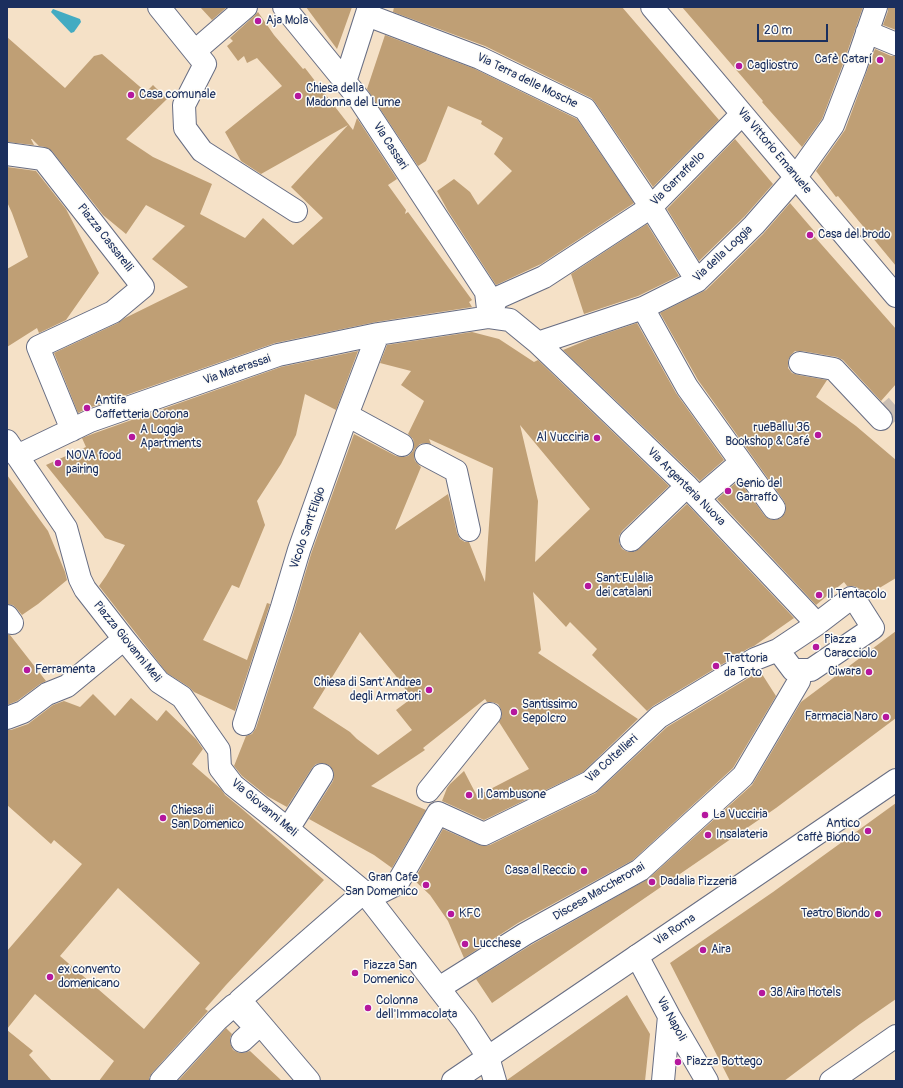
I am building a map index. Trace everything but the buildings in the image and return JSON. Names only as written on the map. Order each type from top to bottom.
[{"type":"street","points":[[158,7],[205,64],[184,105],[185,128],[202,151],[296,211]]},
{"type":"street","points":[[194,51],[246,7]]},
{"type":"street","name":"Via Cassari","points":[[284,7],[360,100],[486,292],[478,319]]},
{"type":"street","name":"Via Vittorio Emanuele","points":[[652,7],[896,296]]},
{"type":"street","name":"Via della Loggia","points":[[545,349],[588,326],[643,308],[697,281],[754,226],[796,177],[833,125],[876,7]]},
{"type":"street","points":[[345,82],[368,11]]},
{"type":"street","name":"Via Terra delle Mosche","points":[[368,11],[480,58],[584,109],[651,207],[697,281]]},
{"type":"street","points":[[867,32],[896,44]]},
{"type":"street","name":"Via Garraffello","points":[[478,319],[497,298],[544,277],[651,207],[742,114]]},
{"type":"street","name":"Piazza Cassarelli","points":[[7,154],[43,159],[143,287],[114,312],[38,347],[72,430]]},
{"type":"street","points":[[643,308],[687,387],[774,508]]},
{"type":"street","name":"Via Materassai","points":[[12,449],[72,430],[90,421],[278,355],[378,334],[478,319]]},
{"type":"street","name":"Via Argenteria Nuova","points":[[478,319],[510,320],[545,349],[693,492],[817,624]]},
{"type":"street","name":"Vicolo Sant'Eligio","points":[[244,724],[299,550],[347,415],[378,334]]},
{"type":"street","points":[[800,363],[834,369],[881,419]]},
{"type":"street","points":[[347,415],[402,445]]},
{"type":"street","name":"Piazza Giovanni Meli","points":[[12,449],[66,528],[80,579],[85,590],[159,682],[182,697]]},
{"type":"street","points":[[426,455],[456,472],[469,530]]},
{"type":"street","points":[[631,540],[693,492],[741,462]]},
{"type":"street","points":[[851,598],[859,606],[873,628],[811,670],[794,670],[778,650],[817,624],[851,598]]},
{"type":"street","points":[[7,718],[23,712],[47,694],[67,686],[124,639]]},
{"type":"street","name":"Via Coltellieri","points":[[364,892],[381,892],[397,884],[438,813],[484,834],[590,782],[659,717],[755,659],[778,650]]},
{"type":"street","name":"Discesa Maccheronai","points":[[439,988],[525,934],[640,870],[744,776],[799,681],[801,670]]},
{"type":"street","name":"Via Giovanni Meli","points":[[182,697],[219,750],[220,768],[233,785],[364,892]]},
{"type":"street","points":[[428,791],[490,714]]},
{"type":"street","points":[[288,829],[322,775]]},
{"type":"street","name":"Via Roma","points":[[453,1081],[896,780]]},
{"type":"street","points":[[161,1081],[217,1020],[364,892],[465,1022],[488,1057],[495,1081]]},
{"type":"street","name":"Via Napoli","points":[[638,956],[669,1016],[707,1081]]},
{"type":"street","points":[[237,1002],[256,1028],[242,1041]]},
{"type":"street","points":[[237,1002],[309,1081]]},
{"type":"street","points":[[663,1081],[669,1016]]},
{"type":"street","points":[[831,1081],[893,1044]]},
{"type":"water","points":[[53,9],[80,19],[81,22],[74,32],[71,33],[51,12]]},
{"type":"tunnel","points":[[881,419],[896,406]]},
{"type":"place","name":"Aja Mola","points":[[258,21]]},
{"type":"place","name":"Cafè Catarí","points":[[880,60]]},
{"type":"place","name":"Cagliostro","points":[[739,66]]},
{"type":"place","name":"Casa comunale","points":[[131,95]]},
{"type":"place","name":"Chiesa della Madonna del Lume","points":[[298,96]]},
{"type":"place","name":"Casa del brodo","points":[[810,235]]},
{"type":"place","name":"Antifa Caffetteria Corona","points":[[87,408]]},
{"type":"place","name":"rueBallu 36 Bookshop & Café","points":[[818,435]]},
{"type":"place","name":"A Loggia Apartments","points":[[132,437]]},
{"type":"place","name":"Al Vucciria","points":[[597,438]]},
{"type":"place","name":"NOVA food pairing","points":[[58,463]]},
{"type":"place","name":"Genio del Garraffo","points":[[728,491]]},
{"type":"place","name":"Sant'Eulalia dei catalani","points":[[588,586]]},
{"type":"place","name":"Il Tentacolo","points":[[819,595]]},
{"type":"place","name":"Piazza Caracciolo","points":[[816,647]]},
{"type":"place","name":"Trattoria da Toto","points":[[716,666]]},
{"type":"place","name":"Ferramenta","points":[[27,670]]},
{"type":"place","name":"Ciwara","points":[[869,672]]},
{"type":"place","name":"Chiesa di Sant'Andrea degli Armatori","points":[[429,690]]},
{"type":"place","name":"Santissimo Sepolcro","points":[[514,712]]},
{"type":"place","name":"Farmacia Naro","points":[[886,717]]},
{"type":"place","name":"Il Cambusone","points":[[469,795]]},
{"type":"place","name":"La Vucciria","points":[[705,815]]},
{"type":"place","name":"Chiesa di San Domenico","points":[[163,818]]},
{"type":"place","name":"Antico caffè Biondo","points":[[868,831]]},
{"type":"place","name":"Insalateria","points":[[708,835]]},
{"type":"place","name":"Casa al Reccio","points":[[584,871]]},
{"type":"place","name":"Dadalia Pizzeria","points":[[652,882]]},
{"type":"place","name":"Gran Cafe San Domenico","points":[[426,885]]},
{"type":"place","name":"KFC","points":[[451,914]]},
{"type":"place","name":"Teatro Biondo","points":[[878,914]]},
{"type":"place","name":"Lucchese","points":[[465,944]]},
{"type":"place","name":"Aira","points":[[703,950]]},
{"type":"place","name":"Piazza San Domenico","points":[[355,973]]},
{"type":"place","name":"ex convento domenicano","points":[[50,977]]},
{"type":"place","name":"38 Aira Hotels","points":[[762,993]]},
{"type":"place","name":"Colonna dell'Immacolata","points":[[368,1008]]},
{"type":"place","name":"Piazza Bottego","points":[[678,1062]]}]
